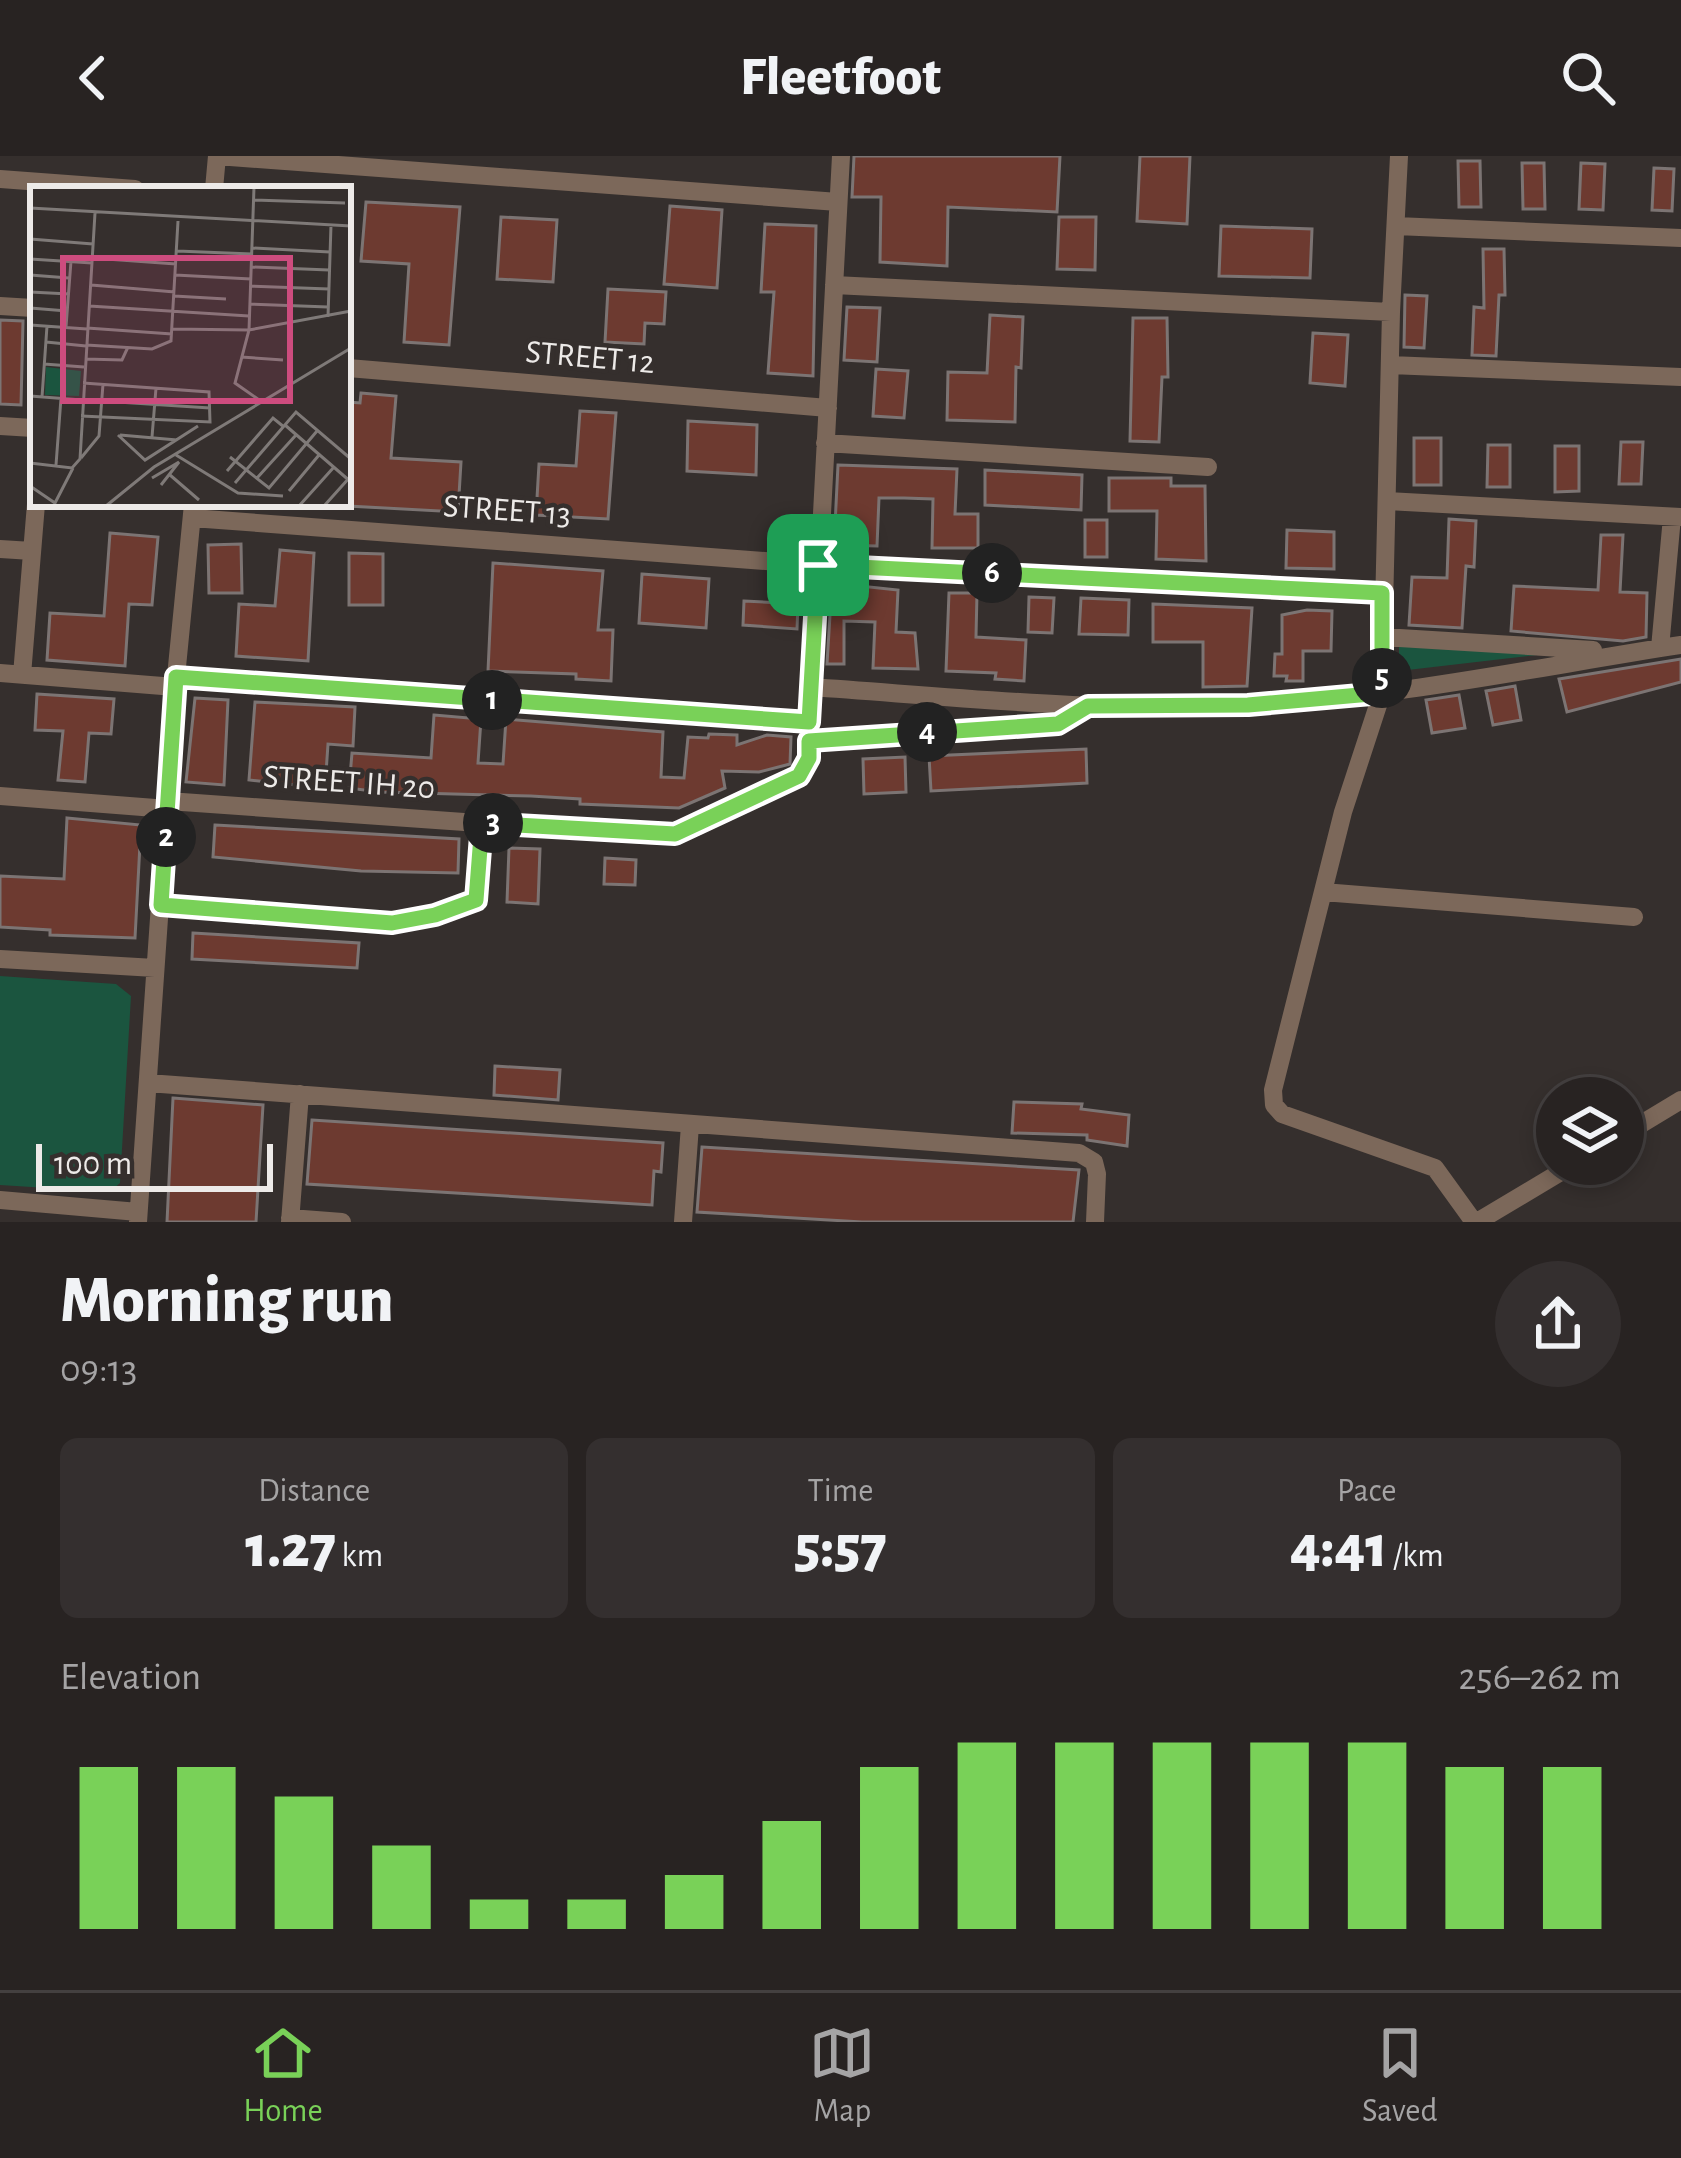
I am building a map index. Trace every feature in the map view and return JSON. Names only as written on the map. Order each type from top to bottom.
[{"type":"street","points":[[214,186],[217,156],[838,202]]},
{"type":"street","points":[[809,731],[841,156]]},
{"type":"street","points":[[1399,156],[1390,313],[1382,693],[1343,812],[1273,1090],[1274,1106],[1282,1114],[1435,1168],[1476,1222],[1539,1185]]},
{"type":"street","points":[[0,179],[58,186]]},
{"type":"street","points":[[1396,226],[1681,238]]},
{"type":"street","points":[[834,285],[1390,313]]},
{"type":"street","points":[[0,306],[30,308]]},
{"type":"street","points":[[1390,365],[1681,376]]},
{"type":"street","name":"STREET 12","points":[[351,368],[828,408]]},
{"type":"street","points":[[0,426],[30,428]]},
{"type":"street","points":[[825,443],[1208,466]]},
{"type":"street","points":[[1387,501],[1676,517],[1660,648]]},
{"type":"street","points":[[22,674],[36,507]]},
{"type":"street","points":[[0,1200],[138,1217],[176,682],[193,511]]},
{"type":"street","name":"STREET 13","points":[[193,511],[818,565],[1382,593]]},
{"type":"street","points":[[0,549],[32,551]]},
{"type":"street","points":[[1383,637],[1625,652]]},
{"type":"street","points":[[811,687],[1088,706],[1248,705],[1382,693],[1681,645]]},
{"type":"street","points":[[0,673],[176,682],[809,731],[1058,724],[1088,706]]},
{"type":"street","name":"STREET IH 20","points":[[0,796],[675,834],[799,776],[809,758],[809,731]]},
{"type":"street","points":[[161,905],[392,923],[435,915],[476,900],[482,823]]},
{"type":"street","points":[[1323,892],[1634,916]]},
{"type":"street","points":[[0,959],[155,968]]},
{"type":"street","points":[[148,1083],[1079,1153],[1094,1162],[1097,1174],[1095,1222]]},
{"type":"street","points":[[299,1094],[290,1220],[342,1222]]},
{"type":"street","points":[[1644,1122],[1681,1100]]},
{"type":"street","points":[[683,1222],[690,1125]]},
{"type":"green space","points":[[1399,645],[1563,652],[1399,671]]},
{"type":"green space","points":[[0,976],[116,984],[131,996],[120,1183],[110,1192],[0,1185]]},
{"type":"building","points":[[854,156],[1060,156],[1057,212],[948,207],[947,266],[880,262],[881,197],[852,197]]},
{"type":"building","points":[[1140,156],[1190,156],[1187,224],[1137,221]]},
{"type":"building","points":[[1458,161],[1480,161],[1481,207],[1459,207]]},
{"type":"building","points":[[1522,163],[1544,163],[1545,209],[1523,209]]},
{"type":"building","points":[[1581,163],[1605,164],[1603,210],[1579,209]]},
{"type":"building","points":[[1654,168],[1674,169],[1672,211],[1652,210]]},
{"type":"building","points":[[366,202],[460,207],[449,345],[404,342],[409,264],[361,261]]},
{"type":"building","points":[[670,206],[722,210],[717,288],[664,284]]},
{"type":"building","points":[[501,217],[557,220],[553,282],[497,279]]},
{"type":"building","points":[[1059,217],[1096,217],[1095,270],[1057,269]]},
{"type":"building","points":[[765,224],[816,226],[813,376],[768,373],[774,292],[761,292]]},
{"type":"building","points":[[1221,226],[1312,229],[1310,278],[1219,276]]},
{"type":"building","points":[[1483,249],[1504,249],[1505,295],[1499,295],[1496,356],[1472,355],[1474,307],[1484,308]]},
{"type":"building","points":[[608,289],[666,292],[664,324],[645,323],[644,344],[605,342]]},
{"type":"building","points":[[1405,295],[1427,296],[1424,348],[1404,347]]},
{"type":"building","points":[[847,307],[880,308],[877,362],[844,360]]},
{"type":"building","points":[[990,315],[1023,317],[1015,422],[947,420],[948,372],[987,373]]},
{"type":"building","points":[[1133,318],[1167,318],[1168,377],[1162,377],[1159,442],[1130,441]]},
{"type":"building","points":[[0,320],[23,321],[21,405],[0,404]]},
{"type":"building","points":[[1313,333],[1348,335],[1345,386],[1310,383]]},
{"type":"building","points":[[876,369],[908,371],[904,418],[873,416]]},
{"type":"building","points":[[361,393],[396,396],[391,458],[461,462],[458,512],[351,506],[351,402],[360,403]]},
{"type":"building","points":[[580,411],[616,413],[608,519],[536,515],[539,464],[576,466]]},
{"type":"building","points":[[688,421],[757,425],[756,475],[687,471]]},
{"type":"building","points":[[1414,438],[1441,438],[1441,485],[1414,485]]},
{"type":"building","points":[[1621,442],[1643,442],[1641,484],[1619,484]]},
{"type":"building","points":[[1488,445],[1510,445],[1510,487],[1487,487]]},
{"type":"building","points":[[1555,446],[1579,446],[1579,491],[1555,492]]},
{"type":"building","points":[[838,465],[957,469],[955,514],[978,514],[978,548],[932,548],[933,499],[904,498],[879,498],[877,546],[834,545]]},
{"type":"building","points":[[985,470],[1082,475],[1081,510],[985,505]]},
{"type":"building","points":[[1109,478],[1171,478],[1171,486],[1205,486],[1206,561],[1156,559],[1157,511],[1109,511]]},
{"type":"building","points":[[1449,519],[1476,521],[1474,567],[1466,566],[1462,628],[1409,625],[1412,577],[1447,578]]},
{"type":"building","points":[[1085,520],[1107,520],[1107,557],[1085,557]]},
{"type":"building","points":[[1287,530],[1334,532],[1334,569],[1286,568]]},
{"type":"building","points":[[110,533],[158,537],[152,605],[129,604],[125,666],[47,660],[50,613],[104,616]]},
{"type":"building","points":[[1601,535],[1623,535],[1620,592],[1647,593],[1646,637],[1623,641],[1511,631],[1514,586],[1598,590]]},
{"type":"building","points":[[241,544],[242,593],[209,593],[208,545]]},
{"type":"building","points":[[280,550],[314,553],[308,661],[236,656],[239,604],[275,606]]},
{"type":"building","points":[[349,553],[383,554],[383,605],[349,605]]},
{"type":"building","points":[[493,563],[603,571],[598,630],[613,630],[611,681],[576,679],[576,674],[488,671]]},
{"type":"building","points":[[642,574],[709,579],[706,628],[639,623]]},
{"type":"building","points":[[832,583],[898,590],[896,632],[915,633],[918,669],[873,668],[875,622],[844,621],[844,664],[827,664]]},
{"type":"building","points":[[949,593],[977,593],[976,637],[1026,640],[1024,681],[995,679],[996,673],[946,671]]},
{"type":"building","points":[[1029,597],[1054,598],[1052,633],[1028,632]]},
{"type":"building","points":[[1081,598],[1129,600],[1128,635],[1079,634]]},
{"type":"building","points":[[744,601],[798,604],[797,629],[743,625]]},
{"type":"building","points":[[1153,604],[1252,608],[1247,686],[1203,687],[1203,642],[1153,642]]},
{"type":"building","points":[[1332,611],[1331,651],[1303,651],[1303,681],[1286,681],[1287,676],[1274,676],[1275,654],[1282,654],[1282,615]]},
{"type":"building","points":[[1681,659],[1681,682],[1567,712],[1559,679]]},
{"type":"building","points":[[1515,686],[1521,720],[1493,725],[1486,691]]},
{"type":"building","points":[[37,694],[114,699],[111,734],[89,733],[85,782],[58,780],[63,731],[35,730]]},
{"type":"building","points":[[1459,695],[1465,728],[1432,733],[1426,700]]},
{"type":"building","points":[[195,698],[228,700],[224,785],[186,782]]},
{"type":"building","points":[[255,702],[355,707],[353,746],[328,744],[325,788],[249,780]]},
{"type":"building","points":[[434,715],[481,719],[478,763],[503,764],[506,719],[663,732],[661,777],[684,778],[688,737],[708,738],[709,734],[737,735],[737,745],[767,735],[791,737],[790,764],[759,772],[722,771],[725,788],[679,808],[349,788],[352,753],[431,758]]},
{"type":"building","points":[[1086,749],[1087,783],[931,791],[929,756]]},
{"type":"building","points":[[905,757],[906,792],[864,794],[863,759]]},
{"type":"building","points":[[67,818],[141,825],[135,938],[50,935],[50,930],[0,927],[0,876],[64,879]]},
{"type":"building","points":[[215,825],[459,839],[458,873],[361,871],[213,857]]},
{"type":"building","points":[[509,848],[540,849],[538,904],[507,902]]},
{"type":"building","points":[[605,858],[636,860],[635,885],[604,884]]},
{"type":"building","points":[[193,933],[359,943],[357,968],[192,959]]},
{"type":"building","points":[[495,1066],[560,1070],[558,1100],[494,1095]]},
{"type":"building","points":[[173,1098],[263,1105],[256,1222],[167,1222]]},
{"type":"building","points":[[1014,1102],[1082,1104],[1081,1109],[1129,1115],[1127,1146],[1087,1140],[1087,1135],[1012,1133]]},
{"type":"building","points":[[312,1120],[663,1143],[661,1172],[654,1171],[652,1205],[307,1184]]},
{"type":"building","points":[[702,1147],[1079,1170],[1073,1222],[862,1222],[697,1212]]},
{"type":"route","points":[[818,565],[1382,593],[1382,693],[1248,705],[1088,706],[1058,724],[809,741],[809,758],[799,776],[675,834],[482,823],[476,900],[406,922],[161,905],[176,677],[809,722],[818,565]]}]
